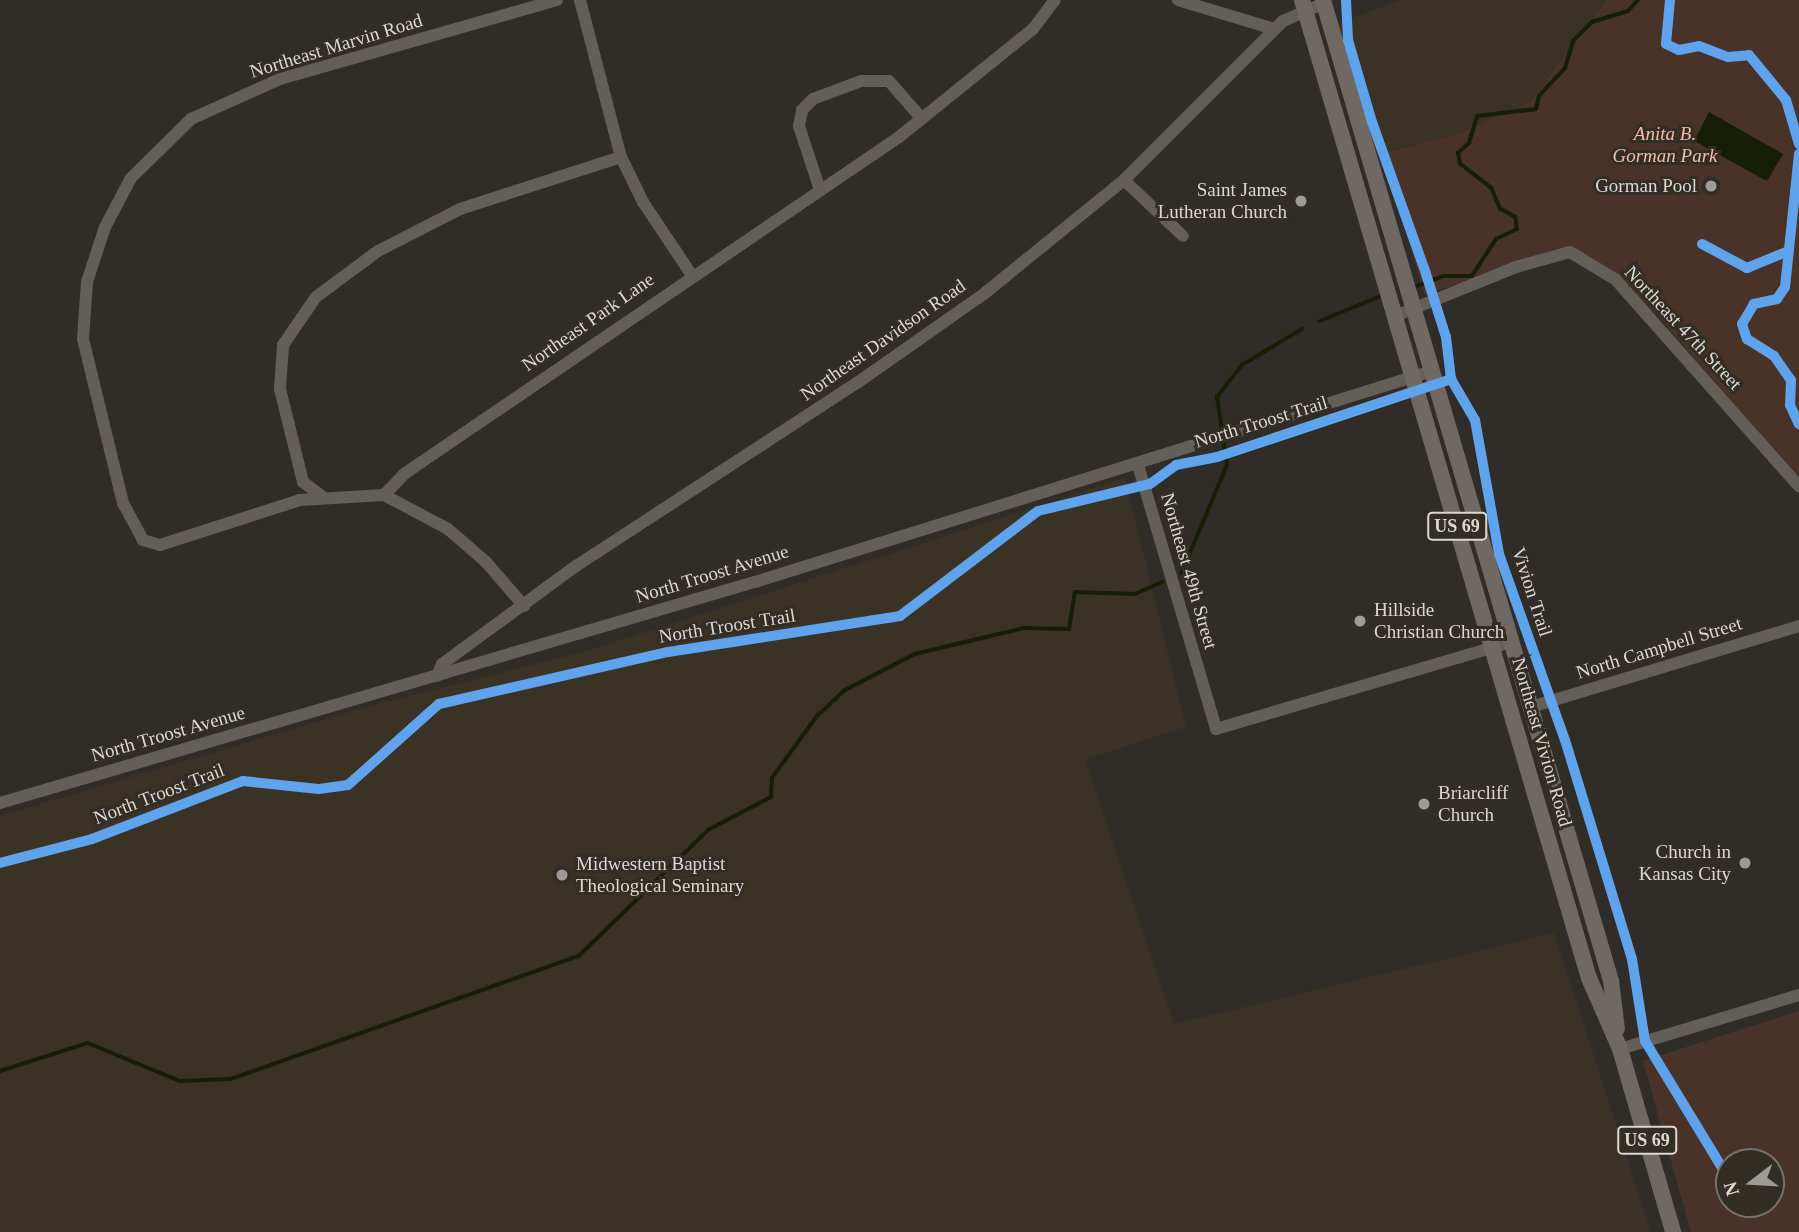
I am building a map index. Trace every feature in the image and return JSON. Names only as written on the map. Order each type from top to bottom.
[{"type":"main road","name":"Northeast Vivion Road","points":[[1323,1],[1611,981],[1620,1049]]},
{"type":"main road","name":"Northeast Vivion Road","points":[[1304,4],[1589,978],[1620,1049],[1673,1232]]},
{"type":"street","name":"Northeast Marvin Road","points":[[330,498],[292,503],[160,545],[137,534],[123,503],[83,339],[87,282],[105,227],[131,178],[191,119],[258,87],[556,0]]},
{"type":"street","points":[[580,0],[621,157],[643,202],[691,274]]},
{"type":"street","name":"Northeast Park Lane","points":[[384,495],[404,474],[691,274],[922,119],[1033,29],[1055,0]]},
{"type":"street","points":[[1178,0],[1273,29]]},
{"type":"street","name":"Northeast Davidson Road","points":[[437,676],[442,664],[576,566],[922,339],[1124,180],[1273,29],[1304,4],[1323,1]]},
{"type":"street","points":[[820,187],[799,126],[802,110],[813,99],[860,82],[889,80],[922,119]]},
{"type":"street","points":[[524,606],[486,562],[448,529],[384,495],[330,498],[316,496],[303,482],[280,388],[283,345],[316,297],[377,251],[460,209],[621,157]]},
{"type":"street","points":[[1124,180],[1183,236]]},
{"type":"street","name":"Northeast 47th Street","points":[[1395,316],[1516,267],[1570,252],[1615,279],[1799,486]]},
{"type":"street","name":"North Troost Avenue","points":[[0,803],[437,676],[1138,466],[1432,371]]},
{"type":"street","name":"Northeast 49th Street","points":[[1138,466],[1216,729],[1493,648]]},
{"type":"street","name":"North Campbell Street","points":[[1531,707],[1799,626]]},
{"type":"street","points":[[1493,648],[1511,642]]},
{"type":"street","points":[[1620,1049],[1799,995]]},
{"type":"shaded area","points":[[1401,0],[1607,0],[1529,103],[1463,132],[1374,155],[1336,24]]},
{"type":"shaded area","points":[[1709,112],[1783,154],[1767,181],[1694,141]]},
{"type":"shaded area","name":"Midwestern Baptist Theological Seminary","points":[[1125,478],[1186,727],[1085,759],[1174,1024],[1554,933],[1651,1232],[0,1232],[0,816],[377,704],[584,652]]},
{"type":"green space","name":"Anita B. Gorman Park","points":[[1607,0],[1799,0],[1799,478],[1653,310],[1646,313],[1615,279],[1571,252],[1424,294],[1384,153],[1463,132],[1529,103]]},
{"type":"green space","points":[[1799,1011],[1799,1232],[1691,1232],[1643,1061]]},
{"type":"waterway","points":[[1415,287],[1444,276],[1472,276],[1496,239],[1517,229],[1515,217],[1500,209],[1491,188],[1460,164],[1458,153],[1469,143],[1477,116],[1536,109],[1539,96],[1565,68],[1573,41],[1592,22],[1628,11],[1638,0]]},
{"type":"waterway","points":[[1320,321],[1381,296]]},
{"type":"waterway","points":[[1181,574],[1227,465],[1217,397],[1242,365],[1302,329]]},
{"type":"waterway","points":[[0,1071],[88,1043],[180,1081],[231,1079],[579,956],[708,830],[771,797],[772,778],[817,716],[845,690],[915,654],[1024,628],[1069,629],[1075,592],[1135,594],[1162,582]]},
{"type":"cycle path","name":"Vivion Trail","points":[[1346,0],[1348,40],[1372,122],[1446,337],[1451,379],[1475,420],[1499,554],[1565,740],[1632,959],[1645,1041],[1715,1156]]},
{"type":"cycle path","points":[[1670,0],[1666,44],[1679,50],[1699,46],[1728,57],[1749,55],[1786,100],[1799,144]]},
{"type":"cycle path","points":[[1799,154],[1785,287],[1777,299],[1754,304],[1742,324],[1747,339],[1774,356],[1791,380],[1790,405],[1799,424]]},
{"type":"cycle path","points":[[1702,244],[1747,268],[1786,252]]},
{"type":"cycle path","name":"North Troost Trail","points":[[0,863],[92,839],[243,781],[319,789],[348,785],[439,704],[668,652],[900,616],[1038,511],[1150,484],[1176,465],[1217,457],[1451,379]]},
{"type":"place","name":"Gorman Pool","points":[[1711,186]]},
{"type":"place","name":"Saint James Lutheran Church","points":[[1301,201]]},
{"type":"place","name":"Hillside Christian Church","points":[[1360,621]]},
{"type":"place","name":"Briarcliff Church","points":[[1424,804]]},
{"type":"place","name":"Church in Kansas City","points":[[1745,863]]},
{"type":"place","name":"Midwestern Baptist Theological Seminary","points":[[562,875]]}]
